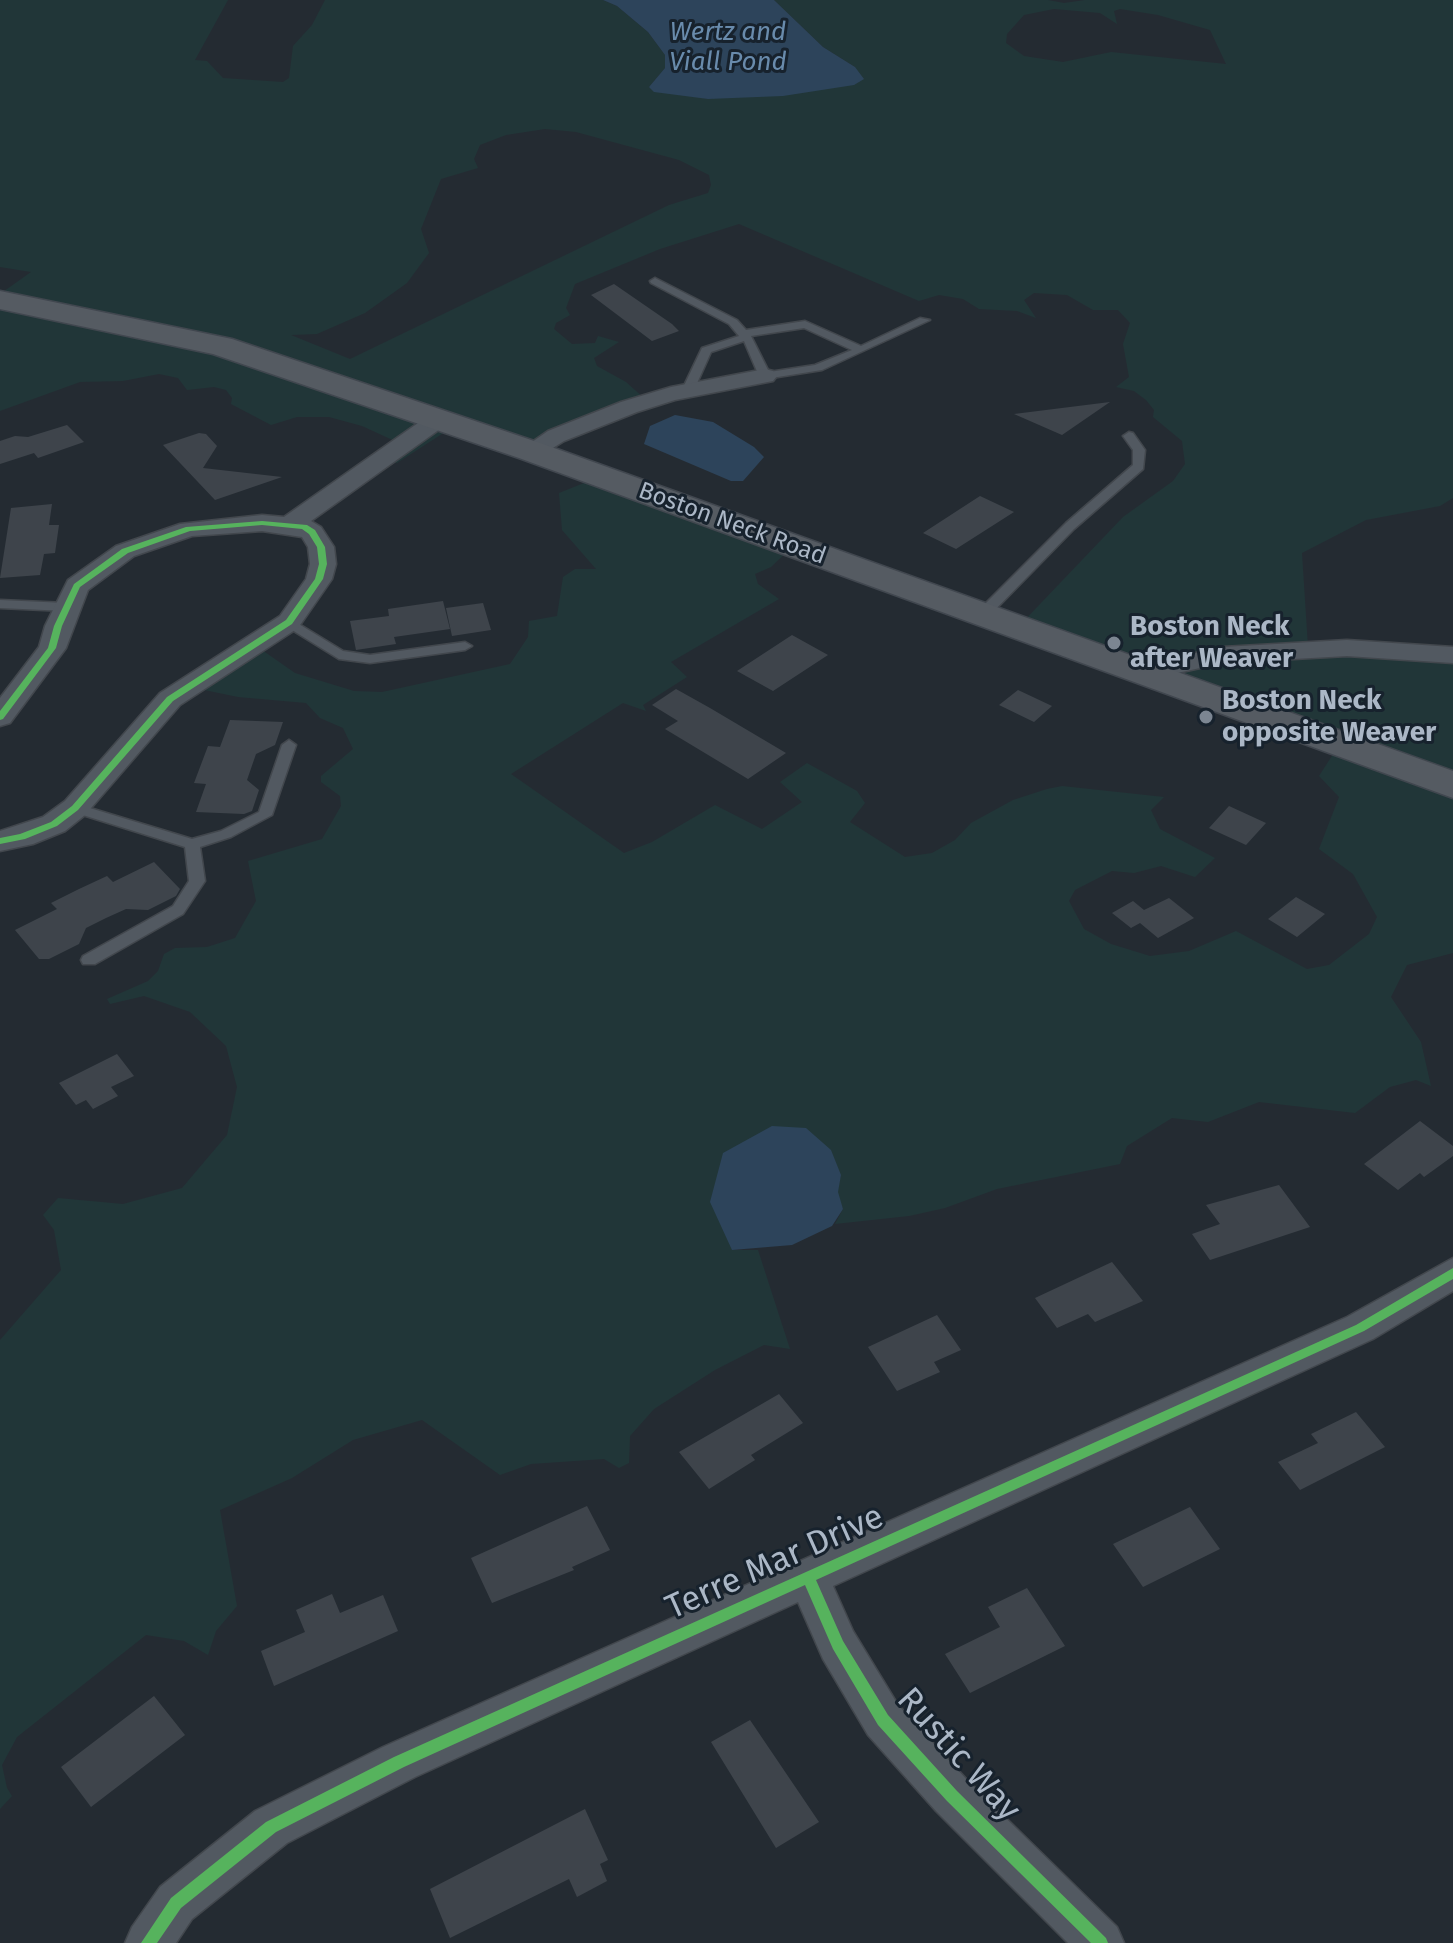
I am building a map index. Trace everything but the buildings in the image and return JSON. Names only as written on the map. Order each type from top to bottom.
[{"type":"main road","name":"Boston Neck Road","points":[[0,300],[221,346],[531,451],[1453,785]]},
{"type":"street","points":[[531,451],[594,419],[688,390],[765,376]]},
{"type":"street","points":[[0,717],[52,648],[70,595],[87,576],[125,551],[189,529],[235,524],[302,528],[450,423]]},
{"type":"street","points":[[0,841],[45,829],[75,808],[170,699],[289,622],[312,594],[323,564],[321,547],[302,528]]},
{"type":"street","points":[[1145,672],[1223,655],[1318,649],[1453,655]]},
{"type":"street","name":"Terre Mar Drive","points":[[148,1943],[176,1903],[271,1827],[399,1762],[1360,1328],[1453,1273]]},
{"type":"street","name":"Rustic Way","points":[[809,1579],[838,1645],[883,1720],[952,1796],[1101,1943]]},
{"type":"lane","points":[[655,281],[715,311],[744,335],[765,376],[818,368],[924,320]]},
{"type":"lane","points":[[688,390],[706,350],[744,335],[805,324],[861,350]]},
{"type":"lane","points":[[984,613],[1070,526],[1139,466],[1139,450],[1129,436]]},
{"type":"lane","points":[[0,604],[66,607]]},
{"type":"lane","points":[[289,622],[339,655],[370,659],[465,646]]},
{"type":"lane","points":[[75,808],[192,844],[226,834],[265,815],[289,745]]},
{"type":"lane","points":[[89,960],[178,910],[197,881],[192,844]]},
{"type":"green space","points":[[0,0],[228,0],[195,60],[207,61],[223,78],[283,82],[289,78],[293,46],[312,25],[325,0],[603,0],[617,6],[648,32],[665,55],[665,68],[649,87],[708,99],[855,67],[823,47],[774,0],[1048,0],[1064,3],[1085,0],[1453,0],[1453,498],[1440,506],[1366,520],[1302,553],[1308,647],[1453,655],[1453,953],[1407,965],[1391,997],[1421,1042],[1431,1086],[1416,1080],[1390,1087],[1355,1113],[1259,1102],[1208,1122],[1172,1118],[1127,1146],[1120,1164],[997,1189],[945,1208],[909,1216],[835,1224],[843,1209],[837,1192],[841,1175],[732,1250],[758,1250],[790,1349],[764,1345],[715,1370],[654,1409],[630,1436],[629,1463],[619,1468],[604,1459],[531,1464],[500,1475],[422,1420],[353,1440],[292,1478],[220,1510],[237,1606],[216,1631],[208,1655],[184,1641],[146,1635],[17,1737],[2,1765],[12,1796],[0,1809],[0,1340],[61,1270],[54,1230],[43,1215],[58,1198],[123,1204],[182,1188],[227,1135],[237,1087],[226,1046],[190,1012],[144,996],[110,1004],[107,999],[148,981],[158,971],[164,954],[175,948],[207,947],[235,938],[256,901],[248,861],[322,839],[341,806],[340,796],[321,782],[321,776],[353,749],[343,728],[320,718],[306,703],[238,697],[185,686],[252,643],[295,673],[354,691],[382,692],[510,664],[528,637],[529,621],[557,616],[563,577],[575,569],[596,569],[562,530],[559,493],[599,477],[793,546],[771,567],[755,574],[758,584],[779,599],[671,662],[687,677],[643,705],[646,711],[623,703],[511,774],[624,853],[652,842],[715,805],[762,829],[802,802],[780,782],[807,763],[857,791],[865,803],[850,822],[905,857],[932,853],[955,840],[971,823],[1013,800],[1047,789],[1062,786],[1164,797],[1151,810],[1160,829],[1215,858],[1195,877],[1161,866],[1134,873],[1112,871],[1075,890],[1069,901],[1084,929],[1111,944],[1150,956],[1189,951],[1236,931],[1307,969],[1329,965],[1369,934],[1377,917],[1353,874],[1319,849],[1339,797],[1319,776],[1339,745],[1020,625],[1123,517],[1173,481],[1185,464],[1182,441],[1153,417],[1154,410],[1146,400],[1134,391],[1116,387],[1129,377],[1123,344],[1130,323],[1118,310],[1093,310],[1067,295],[1034,293],[1024,300],[1036,318],[1017,311],[979,309],[963,299],[939,295],[919,301],[739,224],[660,249],[575,284],[566,308],[570,315],[556,323],[554,329],[572,344],[595,343],[598,336],[619,342],[594,358],[597,366],[626,382],[645,399],[534,448],[445,432],[397,463],[388,461],[397,442],[362,426],[329,417],[297,417],[271,425],[231,404],[232,398],[226,390],[214,387],[187,390],[178,378],[159,374],[123,381],[80,382],[0,411],[0,294],[31,272],[0,267]],"holes":[[[1054,9],[1100,13],[1117,24],[1114,11],[1120,9],[1158,15],[1210,30],[1226,64],[1111,52],[1063,62],[1024,56],[1006,43],[1007,34],[1024,15]],[[545,129],[576,132],[679,160],[709,175],[711,185],[708,193],[669,205],[350,359],[291,335],[317,334],[365,313],[407,283],[429,253],[421,229],[441,179],[478,168],[474,159],[480,145],[506,135]]]},
{"type":"water","name":"Wertz and Viall Pond","points":[[603,0],[774,0],[823,47],[855,67],[864,79],[854,85],[783,96],[708,99],[654,92],[649,87],[665,68],[665,55],[648,32],[617,6]]},
{"type":"water","points":[[675,415],[713,422],[754,447],[764,457],[743,481],[731,481],[644,444],[650,426]]},
{"type":"water","points":[[772,1126],[806,1128],[831,1150],[841,1175],[838,1192],[843,1209],[832,1226],[792,1245],[732,1250],[710,1202],[723,1153]]},
{"type":"cycle path","points":[[0,717],[52,648],[58,626],[77,586],[125,551],[189,529],[262,523],[304,527],[312,532],[321,547],[323,564],[319,579],[289,622],[170,699],[75,808],[54,824],[22,837],[0,841]]},
{"type":"cycle path","points":[[148,1943],[176,1903],[271,1827],[399,1762],[1360,1328],[1453,1273]]},
{"type":"cycle path","points":[[809,1579],[838,1645],[883,1720],[952,1796],[1101,1943]]},
{"type":"place","name":"Boston Neck after Weaver","points":[[1114,643]]},
{"type":"place","name":"Boston Neck opposite Weaver","points":[[1206,717]]}]
